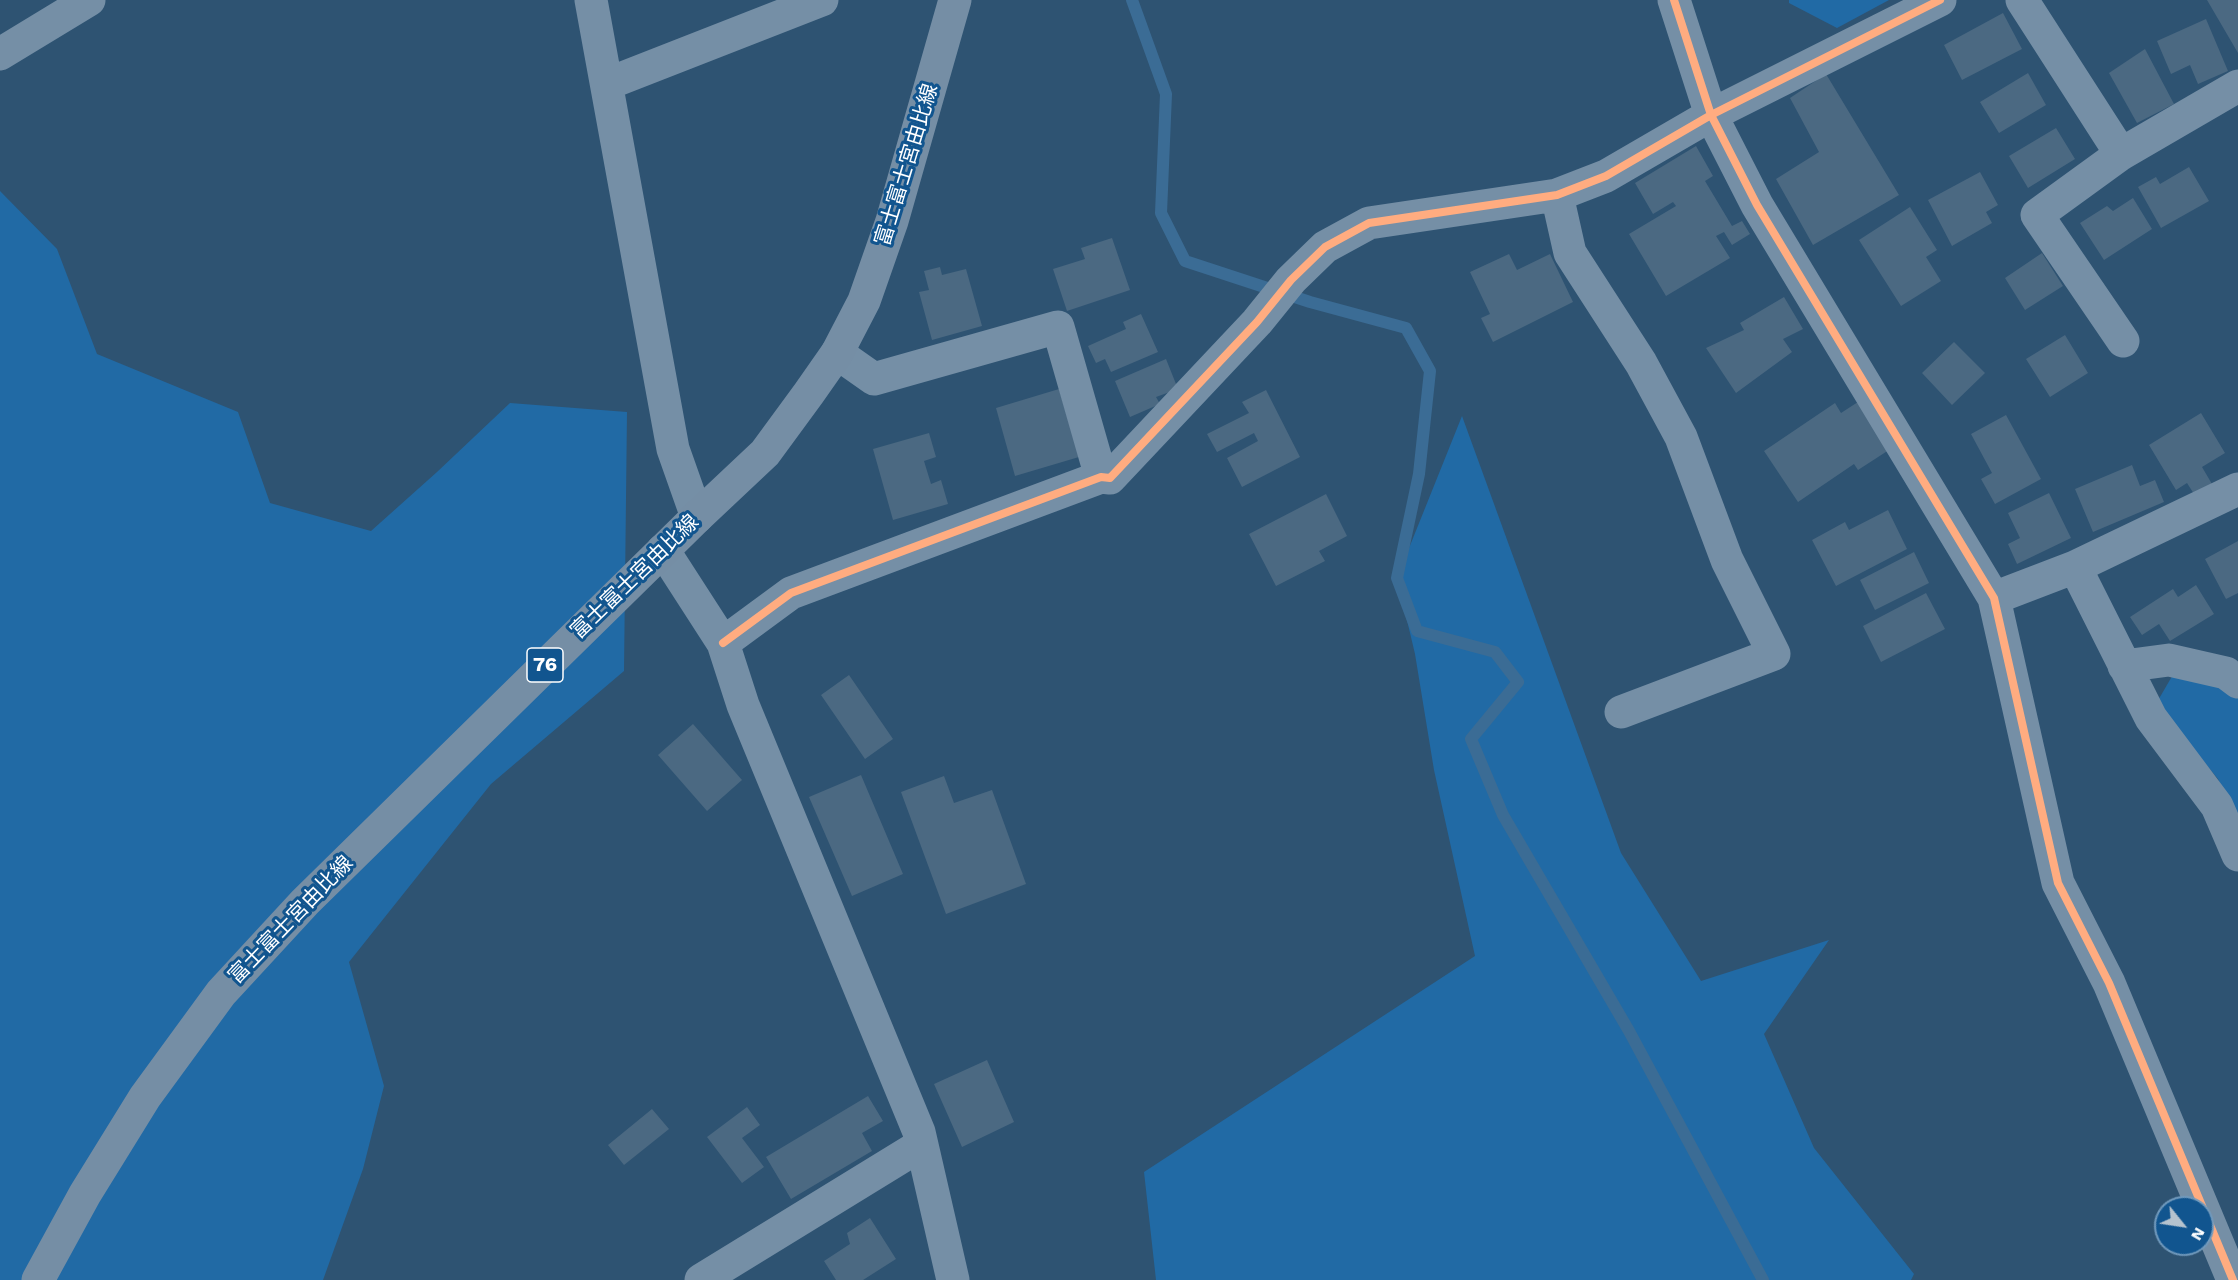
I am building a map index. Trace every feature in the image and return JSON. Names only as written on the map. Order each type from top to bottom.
[{"type":"main road","name":"富士富士宮由比線","points":[[38,1280],[85,1194],[145,1096],[220,993],[305,902],[663,550],[765,453],[837,352],[864,301],[892,221],[955,0]]},
{"type":"street","points":[[0,54],[88,0]]},
{"type":"street","points":[[591,0],[673,449],[697,517]]},
{"type":"street","points":[[607,84],[822,0]]},
{"type":"street","points":[[1674,0],[1711,115],[1757,205],[1994,598],[2058,883],[2109,983],[2233,1280]]},
{"type":"street","points":[[723,643],[791,593],[1101,477],[1110,478],[1257,322],[1291,280],[1324,247],[1369,223],[1557,195],[1606,177],[1711,115],[1940,0]]},
{"type":"street","points":[[2022,0],[2121,154]]},
{"type":"street","points":[[2123,341],[2037,215],[2121,154],[2238,86]]},
{"type":"street","points":[[1557,195],[1570,253],[1641,363],[1681,437],[1727,560],[1774,654],[1621,712]]},
{"type":"street","points":[[837,352],[874,379],[1058,327],[1101,477]]},
{"type":"street","points":[[1994,598],[2075,567],[2238,489]]},
{"type":"street","points":[[663,550],[723,643],[743,705],[919,1132],[952,1280]]},
{"type":"street","points":[[2075,567],[2151,717],[2217,806],[2238,855]]},
{"type":"street","points":[[2124,666],[2169,660],[2226,673],[2238,682]]},
{"type":"street","points":[[701,1280],[921,1145]]},
{"type":"shaded area","points":[[1789,0],[1889,0],[1837,28],[1789,3]]},
{"type":"shaded area","points":[[0,191],[57,249],[97,354],[238,412],[270,503],[371,531],[510,403],[627,412],[624,671],[491,784],[349,962],[384,1086],[363,1169],[323,1280],[0,1280]]},
{"type":"shaded area","points":[[1462,416],[1621,853],[1701,981],[1829,940],[1764,1034],[1814,1148],[1914,1274],[1911,1280],[1156,1280],[1144,1172],[1475,956],[1434,770],[1415,654],[1397,578]]},
{"type":"shaded area","points":[[2178,666],[2238,688],[2238,825],[2218,779],[2179,732],[2153,709]]},
{"type":"building","points":[[2207,0],[2238,0],[2238,53]]},
{"type":"building","points":[[2003,13],[2022,49],[1962,80],[1944,45]]},
{"type":"building","points":[[2206,19],[2228,71],[2198,84],[2190,65],[2171,74],[2157,41]]},
{"type":"building","points":[[2145,49],[2174,104],[2137,123],[2109,73]]},
{"type":"building","points":[[2028,73],[2046,105],[1999,133],[1980,102]]},
{"type":"building","points":[[1826,74],[1899,195],[1813,245],[1776,179],[1819,152],[1790,98]]},
{"type":"building","points":[[2056,128],[2075,159],[2028,188],[2009,156]]},
{"type":"building","points":[[1696,146],[1713,176],[1705,181],[1732,226],[1742,221],[1750,234],[1732,245],[1724,232],[1716,236],[1730,258],[1666,296],[1629,234],[1676,206],[1673,202],[1653,214],[1635,183]]},
{"type":"building","points":[[2189,167],[2209,201],[2161,228],[2138,187],[2156,177],[2160,184]]},
{"type":"building","points":[[1980,172],[1998,205],[1986,212],[1992,223],[1952,246],[1928,200]]},
{"type":"building","points":[[2133,198],[2152,229],[2104,260],[2080,223],[2107,206],[2113,211]]},
{"type":"building","points":[[1910,207],[1937,250],[1926,257],[1941,281],[1901,306],[1859,240]]},
{"type":"building","points":[[1112,238],[1130,290],[1067,311],[1053,269],[1085,259],[1081,248]]},
{"type":"building","points":[[2042,253],[2063,286],[2025,310],[2005,278]]},
{"type":"building","points":[[1509,254],[1517,270],[1550,254],[1573,302],[1493,342],[1481,318],[1490,314],[1470,272]]},
{"type":"building","points":[[940,267],[942,275],[966,269],[982,326],[932,340],[919,292],[929,290],[924,271]]},
{"type":"building","points":[[1784,297],[1803,329],[1783,339],[1792,352],[1736,393],[1706,348],[1744,330],[1740,323]]},
{"type":"building","points":[[1141,314],[1158,352],[1111,372],[1105,359],[1096,363],[1088,346],[1126,329],[1123,322]]},
{"type":"building","points":[[2065,335],[2088,373],[2050,397],[2026,359]]},
{"type":"building","points":[[1954,342],[1985,373],[1952,405],[1922,373]]},
{"type":"building","points":[[1166,359],[1178,389],[1156,397],[1160,404],[1130,417],[1115,381]]},
{"type":"building","points":[[1059,389],[1079,457],[1015,476],[996,408]]},
{"type":"building","points":[[1266,390],[1300,457],[1242,487],[1227,458],[1258,441],[1254,433],[1217,452],[1207,434],[1249,413],[1242,402]]},
{"type":"building","points":[[1861,400],[1892,448],[1858,470],[1854,464],[1798,502],[1764,451],[1835,403],[1841,413]]},
{"type":"building","points":[[2201,413],[2225,453],[2202,467],[2212,484],[2194,494],[2187,483],[2176,490],[2149,445]]},
{"type":"building","points":[[2006,415],[2041,479],[1995,504],[1981,479],[1992,473],[1971,434]]},
{"type":"building","points":[[929,433],[936,457],[924,461],[931,484],[941,480],[948,504],[893,520],[873,449]]},
{"type":"building","points":[[2132,465],[2140,486],[2155,480],[2164,502],[2093,532],[2075,489]]},
{"type":"building","points":[[2049,493],[2071,538],[2017,564],[2008,544],[2020,538],[2008,513]]},
{"type":"building","points":[[1326,494],[1347,536],[1319,551],[1325,561],[1276,586],[1249,534]]},
{"type":"building","points":[[1888,510],[1907,549],[1836,586],[1812,540],[1845,522],[1849,530]]},
{"type":"building","points":[[2238,541],[2238,593],[2226,599],[2205,559]]},
{"type":"building","points":[[1914,552],[1929,583],[1875,610],[1860,580]]},
{"type":"building","points":[[2196,585],[2214,614],[2170,641],[2159,624],[2142,635],[2130,617],[2173,589],[2178,597]]},
{"type":"building","points":[[1926,593],[1945,629],[1881,662],[1863,626]]},
{"type":"building","points":[[849,675],[893,739],[865,759],[821,695]]},
{"type":"building","points":[[693,724],[742,780],[707,811],[658,755]]},
{"type":"building","points":[[861,775],[903,874],[852,896],[809,797]]},
{"type":"building","points":[[944,776],[954,803],[992,790],[1026,884],[946,914],[901,792]]},
{"type":"building","points":[[987,1060],[1014,1122],[962,1147],[934,1084]]},
{"type":"building","points":[[868,1096],[883,1121],[862,1133],[872,1151],[791,1199],[766,1157]]},
{"type":"building","points":[[747,1107],[760,1125],[742,1138],[764,1167],[742,1183],[707,1137]]},
{"type":"building","points":[[652,1109],[669,1129],[624,1165],[608,1145]]},
{"type":"building","points":[[870,1218],[896,1259],[863,1280],[836,1280],[824,1261],[850,1244],[847,1233]]},
{"type":"waterway","points":[[1132,0],[1166,94],[1161,213],[1185,261],[1310,302],[1406,328],[1430,371],[1419,474],[1397,578],[1417,631],[1495,652],[1518,682],[1471,739],[1503,815],[1629,1031],[1763,1280]]},
{"type":"cycle path","points":[[1674,0],[1711,115],[1757,205],[1994,598],[2058,883],[2109,983],[2233,1280]]},
{"type":"cycle path","points":[[723,643],[791,593],[1101,477],[1110,478],[1257,322],[1291,280],[1325,247],[1369,223],[1557,195],[1606,176],[1711,115],[1940,0]]}]
